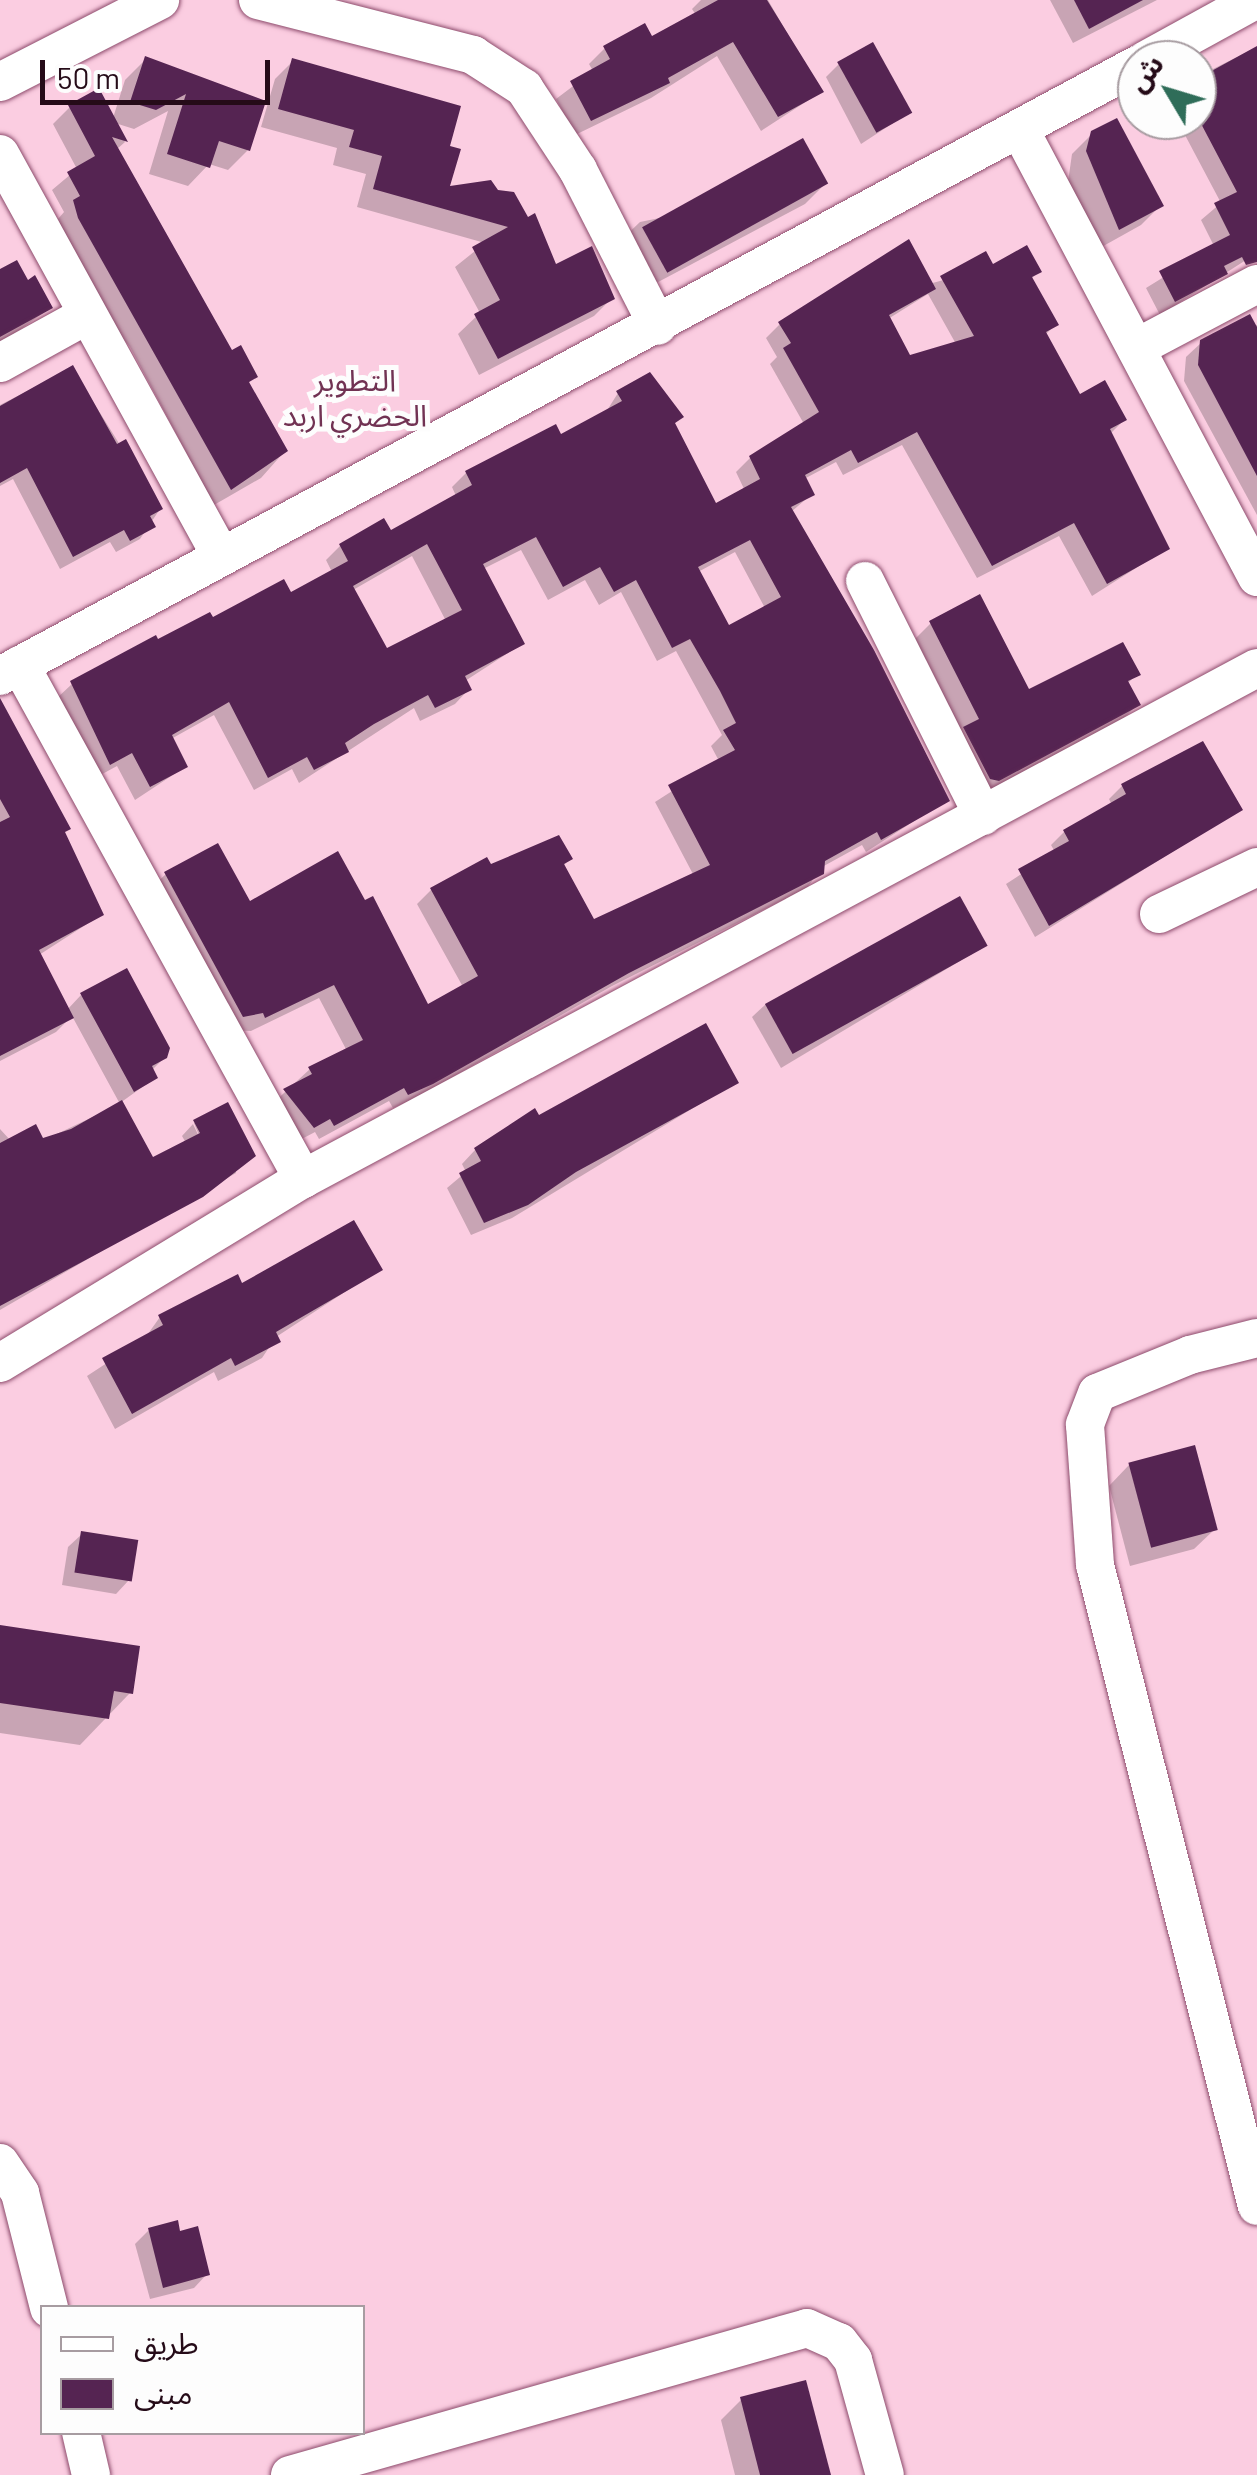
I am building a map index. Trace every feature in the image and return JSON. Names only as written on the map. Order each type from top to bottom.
[{"type":"street","points":[[0,82],[160,0]]},
{"type":"street","points":[[258,0],[472,55],[524,88],[578,170],[658,326]]},
{"type":"street","points":[[1182,40],[1255,0]]},
{"type":"street","points":[[303,1179],[10,670],[220,554],[658,326],[1117,76]]},
{"type":"street","points":[[1020,130],[1257,577]]},
{"type":"street","points":[[0,154],[84,316],[220,554]]},
{"type":"street","points":[[1136,348],[1257,284]]},
{"type":"street","points":[[0,363],[84,316]]},
{"type":"street","points":[[866,581],[983,816]]},
{"type":"street","points":[[0,1362],[303,1179],[1257,668]]},
{"type":"street","points":[[1160,914],[1257,867]]},
{"type":"street","points":[[1257,1338],[1190,1355],[1097,1393],[1085,1425],[1095,1565],[1250,2150],[1257,2206]]},
{"type":"street","points":[[0,2164],[20,2194],[48,2305]]},
{"type":"street","points":[[290,2475],[806,2328],[824,2332],[854,2360],[885,2475]]},
{"type":"street","points":[[81,2435],[92,2475]]},
{"type":"building","points":[[718,0],[767,0],[824,92],[778,117],[733,42],[668,78],[670,83],[591,121],[570,81],[610,59],[603,46],[645,23],[652,36]]},
{"type":"building","points":[[1074,0],[1143,0],[1089,29]]},
{"type":"building","points":[[873,42],[912,113],[876,133],[837,62]]},
{"type":"building","points":[[1257,46],[1257,262],[1246,265],[1242,257],[1224,266],[1228,274],[1175,302],[1159,271],[1230,235],[1214,203],[1237,192],[1210,140],[1217,140],[1217,68]]},
{"type":"building","points":[[145,56],[266,101],[250,151],[219,141],[210,168],[167,154],[186,94],[156,110],[130,102]]},
{"type":"building","points":[[292,58],[461,106],[450,146],[461,149],[450,186],[491,180],[498,190],[514,192],[528,217],[535,213],[556,264],[592,246],[615,299],[498,359],[474,314],[500,300],[472,247],[508,227],[373,189],[382,156],[349,147],[354,130],[278,109]]},
{"type":"building","points":[[99,88],[128,142],[112,137],[232,350],[241,345],[258,377],[249,382],[288,451],[231,490],[78,218],[73,200],[80,196],[67,172],[95,156],[68,105]]},
{"type":"building","points":[[1117,118],[1117,140],[1129,140],[1164,206],[1119,230],[1086,151],[1091,131]]},
{"type":"building","points":[[803,138],[828,183],[667,273],[642,227]]},
{"type":"building","points":[[909,239],[936,289],[889,315],[910,355],[974,336],[940,276],[986,251],[993,264],[1027,245],[1042,272],[1032,277],[1059,325],[1046,332],[1080,394],[1105,380],[1127,420],[1110,429],[1170,549],[1107,584],[1074,523],[992,566],[917,432],[858,463],[851,450],[805,475],[815,495],[791,507],[874,650],[950,801],[881,840],[877,832],[825,861],[824,874],[629,973],[433,1084],[408,1095],[404,1088],[334,1126],[330,1119],[314,1128],[283,1089],[312,1074],[308,1067],[363,1040],[334,985],[265,1018],[263,1013],[243,1017],[164,872],[218,843],[250,901],[338,851],[365,900],[373,896],[428,1004],[478,976],[430,888],[487,857],[491,864],[559,835],[573,859],[564,864],[594,919],[710,865],[668,785],[735,750],[723,730],[736,723],[720,691],[690,639],[672,648],[636,580],[614,592],[600,567],[563,587],[536,537],[483,564],[525,644],[465,676],[472,690],[435,708],[428,695],[345,743],[349,752],[314,770],[307,757],[268,778],[229,702],[172,735],[188,767],[150,787],[132,753],[110,765],[70,681],[156,635],[158,639],[210,612],[213,617],[284,579],[291,592],[348,561],[339,544],[384,518],[391,530],[472,485],[465,471],[556,424],[561,434],[622,401],[616,391],[650,372],[684,417],[675,423],[716,503],[760,479],[749,456],[819,412],[783,348],[791,343],[778,322]],"holes":[[[750,540],[781,597],[729,625],[698,567]],[[427,544],[462,610],[387,648],[353,586]]]},
{"type":"building","points":[[17,260],[28,280],[35,275],[53,308],[0,337],[0,269]]},
{"type":"building","points":[[1250,314],[1257,327],[1257,476],[1198,365],[1200,340]]},
{"type":"building","points":[[73,365],[117,444],[126,439],[163,509],[150,516],[156,527],[130,541],[124,530],[73,557],[27,468],[0,483],[0,406]]},
{"type":"building","points":[[980,594],[1029,689],[1123,642],[1141,675],[1128,681],[1141,705],[999,781],[990,779],[963,727],[979,719],[929,621]]},
{"type":"building","points":[[0,698],[71,829],[65,832],[104,915],[39,950],[74,1018],[0,1056],[0,822],[10,817],[0,799]]},
{"type":"building","points":[[1203,741],[1243,810],[1049,926],[1018,869],[1069,841],[1063,830],[1126,794],[1121,784]]},
{"type":"building","points":[[960,896],[988,946],[793,1054],[765,1004]]},
{"type":"building","points":[[127,968],[170,1048],[167,1058],[152,1066],[158,1078],[134,1092],[80,993]]},
{"type":"building","points":[[706,1023],[739,1083],[576,1172],[528,1205],[484,1223],[459,1173],[481,1161],[474,1148],[535,1108],[539,1115]]},
{"type":"building","points":[[122,1100],[153,1157],[200,1133],[193,1120],[228,1102],[256,1156],[203,1197],[0,1306],[0,1143],[36,1124],[43,1138],[71,1129]]},
{"type":"building","points":[[354,1220],[383,1270],[276,1332],[281,1342],[235,1366],[231,1358],[132,1414],[102,1358],[163,1325],[158,1315],[238,1274],[242,1283]]},
{"type":"building","points":[[1195,1445],[1218,1530],[1151,1548],[1128,1463]]},
{"type":"building","points":[[81,1531],[138,1540],[132,1582],[74,1572]]},
{"type":"building","points":[[0,1625],[140,1646],[133,1694],[114,1691],[109,1719],[0,1703]]},
{"type":"building","points":[[178,2220],[180,2231],[198,2226],[210,2275],[163,2288],[148,2228]]},
{"type":"building","points":[[806,2380],[831,2475],[760,2475],[740,2397]]},
{"type":"district","name":"التطوير الحضري اربد","points":[[355,396]]}]
